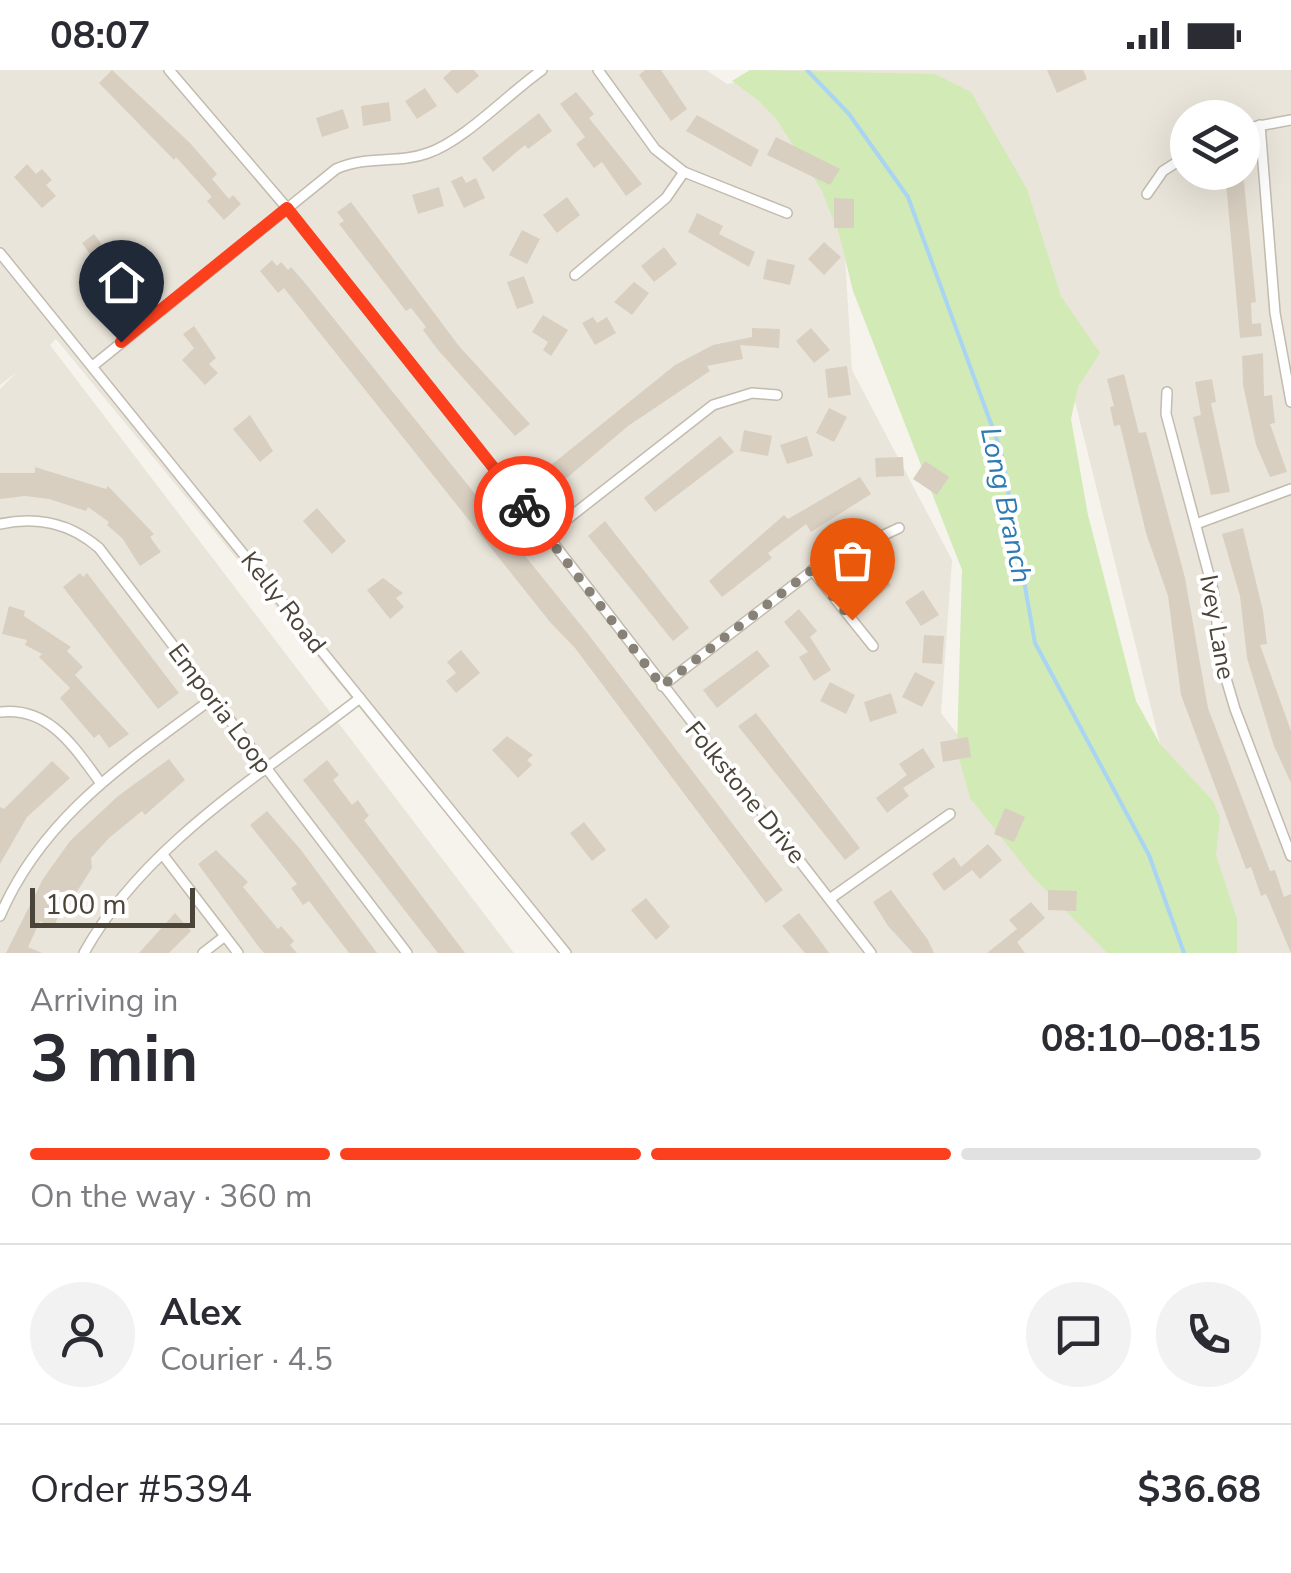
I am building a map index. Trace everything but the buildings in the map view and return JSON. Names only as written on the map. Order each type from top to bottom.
[{"type":"street","name":"Folkstone Drive","points":[[169,70],[287,208],[548,535],[871,953]]},
{"type":"street","points":[[94,364],[336,168],[354,161],[437,150],[542,70]]},
{"type":"street","points":[[598,70],[656,149],[684,172],[787,212]]},
{"type":"street","points":[[1291,120],[1260,125],[1275,312],[1291,402]]},
{"type":"street","points":[[1147,194],[1170,166]]},
{"type":"street","points":[[575,275],[666,198],[684,172]]},
{"type":"street","name":"Kelly Road","points":[[0,253],[94,364],[566,953]]},
{"type":"street","name":"Ivey Lane","points":[[1168,392],[1166,414],[1196,524],[1235,710],[1291,856]]},
{"type":"street","points":[[548,535],[714,405],[752,393],[777,395]]},
{"type":"street","points":[[1196,524],[1291,489]]},
{"type":"street","name":"Emporia Loop","points":[[0,524],[26,520],[55,523],[91,542],[408,953]]},
{"type":"street","points":[[662,686],[812,570],[898,528]]},
{"type":"street","points":[[812,570],[873,646]]},
{"type":"street","points":[[0,916],[45,837],[100,782],[213,698]]},
{"type":"street","points":[[84,953],[117,904],[164,855],[360,698]]},
{"type":"street","points":[[0,712],[18,710],[55,727],[100,782]]},
{"type":"street","points":[[831,898],[950,814]]},
{"type":"street","points":[[164,855],[238,953]]},
{"type":"street","points":[[204,953],[225,936]]},
{"type":"shaded area","points":[[0,70],[706,70],[727,84],[762,78],[766,70],[1291,70],[1291,953],[1212,953],[1020,180],[842,209],[852,370],[952,560],[941,713],[1126,953],[561,953],[56,339],[50,345],[514,953],[0,953],[0,389],[17,372],[0,385]]},
{"type":"green space","points":[[750,70],[935,74],[971,92],[1027,189],[1061,296],[1100,353],[1078,387],[1071,419],[1088,515],[1136,701],[1160,744],[1213,801],[1220,818],[1216,855],[1237,919],[1237,953],[1107,953],[1031,875],[970,798],[957,751],[962,570],[853,291],[839,234],[821,189],[777,120],[732,81]]},
{"type":"waterway","name":"Long Branch","points":[[807,70],[849,114],[908,197],[1001,451],[1035,643],[1149,855],[1184,953]]},
{"type":"way so far","points":[[524,506],[662,686],[812,570],[852,620]]},
{"type":"route","points":[[121,342],[287,208],[524,506]]}]
